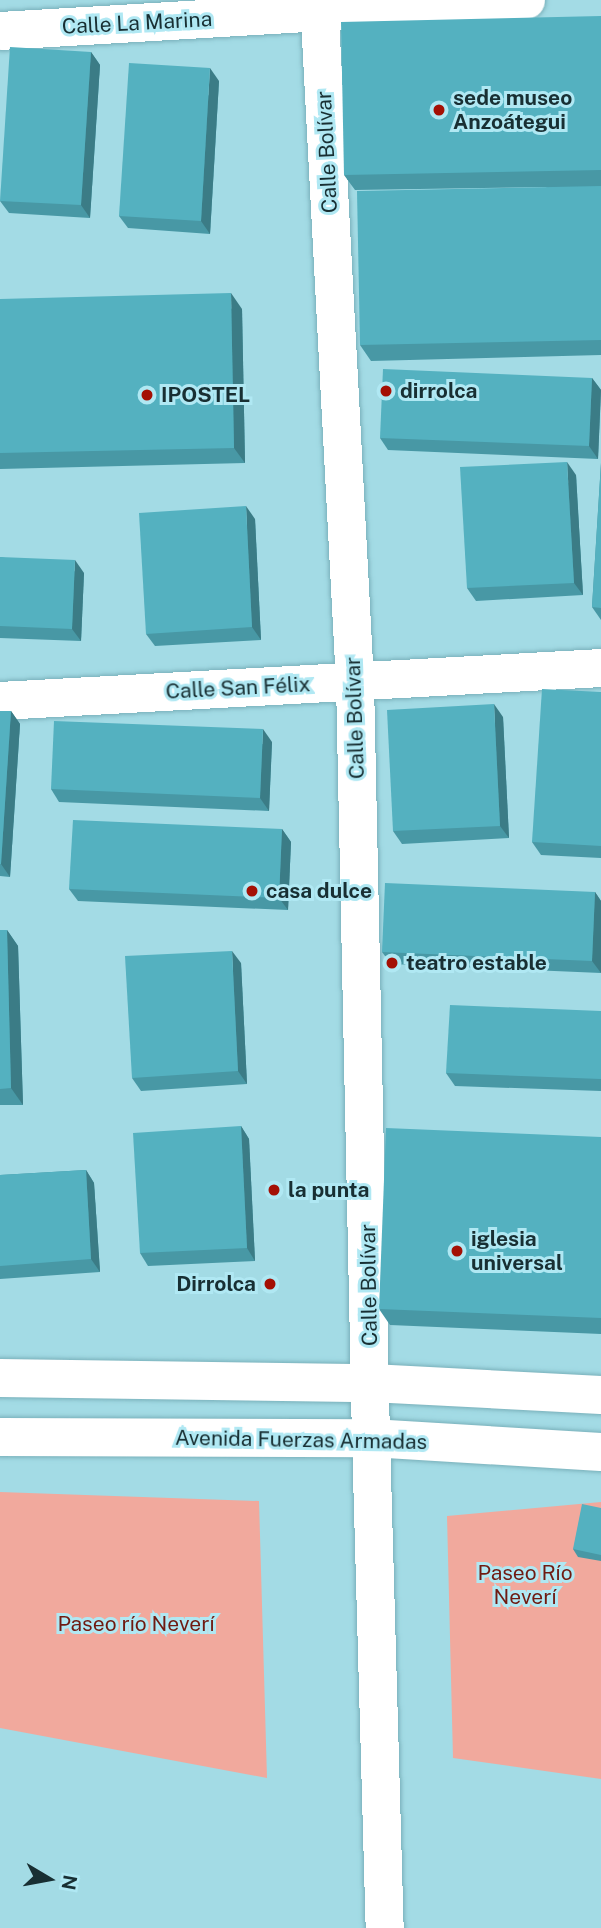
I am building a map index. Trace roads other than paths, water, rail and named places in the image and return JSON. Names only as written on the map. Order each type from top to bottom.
[{"type":"street","name":"Calle La Marina","points":[[0,31],[320,7],[526,0]]},
{"type":"street","name":"Calle Bolívar","points":[[320,7],[355,682],[385,1928]]},
{"type":"street","name":"Calle San Félix","points":[[0,701],[601,668]]},
{"type":"street","points":[[0,1378],[371,1383],[601,1395]]},
{"type":"street","name":"Avenida Fuerzas Armadas","points":[[0,1437],[372,1438],[601,1452]]},
{"type":"place","name":"sede museo Anzoátegui","points":[[439,110]]},
{"type":"place","name":"dirrolca","points":[[386,391]]},
{"type":"place","name":"IPOSTEL","points":[[147,395]]},
{"type":"place","name":"casa dulce","points":[[252,891]]},
{"type":"place","name":"teatro estable","points":[[392,963]]},
{"type":"place","name":"la punta","points":[[274,1190]]},
{"type":"place","name":"iglesia universal","points":[[457,1251]]},
{"type":"place","name":"Dirrolca","points":[[270,1284]]},
{"type":"park label","name":"Paseo Río Neverí","points":[[525,1585]]},
{"type":"park label","name":"Paseo río Neverí","points":[[136,1624]]}]
